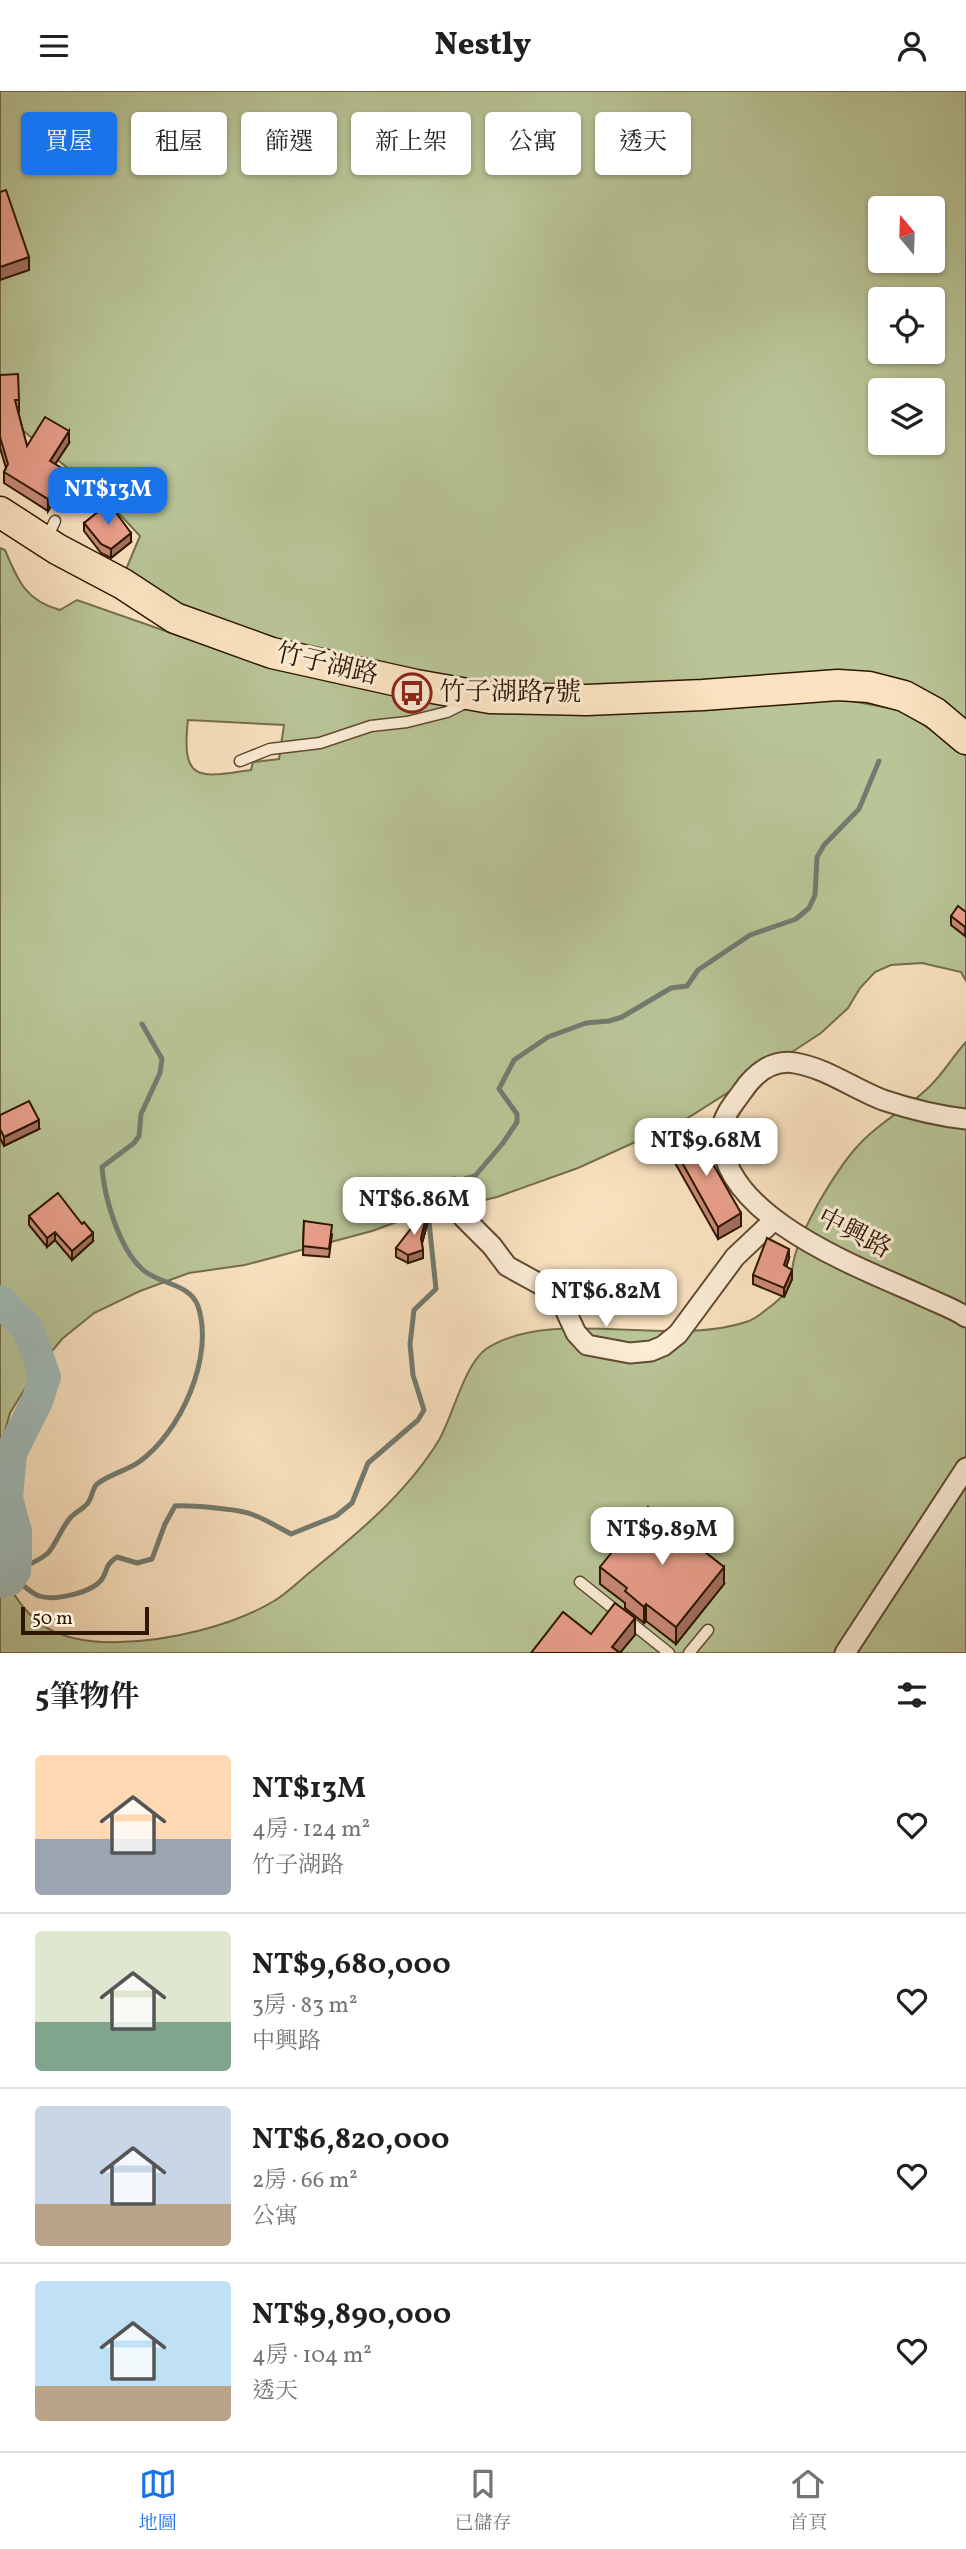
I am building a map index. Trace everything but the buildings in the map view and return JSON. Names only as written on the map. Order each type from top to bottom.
[{"type":"main road","name":"竹子湖路","points":[[0,512],[50,531],[175,618],[272,653],[416,685],[481,696],[587,700],[838,685],[869,687],[904,696],[935,713],[966,739]]},
{"type":"street","name":"中興路","points":[[966,1119],[939,1116],[881,1099],[857,1086],[793,1062],[769,1066],[751,1079],[728,1112],[722,1127],[724,1152],[730,1170],[744,1191],[774,1220],[814,1246],[966,1317]]},
{"type":"street","points":[[450,1185],[458,1195],[464,1218],[492,1246],[507,1266],[545,1287],[558,1299],[576,1333],[587,1345],[630,1353],[651,1351],[663,1346],[678,1333],[735,1257],[774,1220]]},
{"type":"street","points":[[845,1653],[966,1468]]},
{"type":"lane","points":[[240,761],[270,749],[320,743],[371,726],[407,722],[447,712],[481,696]]},
{"type":"lane","points":[[580,1582],[668,1653]]},
{"type":"lane","points":[[689,1653],[708,1630]]},
{"type":"green space","points":[[0,91],[966,91],[966,727],[923,695],[704,687],[494,688],[384,669],[205,620],[127,577],[127,567],[140,536],[110,504],[0,411]]},
{"type":"green space","points":[[0,548],[5,550],[25,588],[48,606],[60,610],[77,600],[234,655],[343,679],[823,696],[901,710],[966,756],[966,981],[961,972],[922,963],[891,965],[875,972],[860,988],[848,1008],[821,1033],[792,1052],[686,1119],[578,1168],[497,1197],[402,1220],[372,1231],[245,1265],[189,1273],[140,1291],[94,1313],[62,1339],[37,1369],[10,1413],[0,1449]],"holes":[[[188,720],[284,725],[279,759],[253,762],[251,770],[206,774],[197,771],[187,755]]]},
{"type":"green space","points":[[966,1042],[966,1653],[0,1653],[0,1567],[21,1604],[46,1627],[61,1635],[98,1642],[159,1639],[200,1631],[239,1618],[274,1601],[380,1512],[412,1478],[439,1440],[465,1378],[478,1357],[486,1349],[513,1337],[543,1330],[577,1328],[682,1331],[715,1329],[757,1317],[788,1288],[804,1231],[845,1161],[872,1132],[929,1087]]},
{"type":"waterway","points":[[12,1576],[39,1596],[54,1597],[82,1592],[97,1584],[108,1565],[117,1557],[137,1563],[152,1559],[175,1506],[245,1512],[291,1534],[336,1516],[352,1503],[368,1463],[418,1420],[424,1410],[413,1375],[410,1344],[414,1310],[436,1289],[429,1222],[443,1194],[458,1181],[475,1176],[517,1122],[517,1114],[499,1089],[514,1060],[548,1037],[586,1023],[622,1017],[671,988],[687,986],[698,970],[750,935],[796,919],[809,908],[815,895],[817,857],[824,845],[859,809],[879,761]]},
{"type":"waterway","points":[[15,1571],[48,1553],[71,1517],[89,1502],[96,1485],[139,1462],[154,1449],[180,1413],[198,1370],[202,1348],[198,1306],[188,1293],[148,1274],[134,1260],[114,1221],[103,1179],[102,1167],[134,1143],[139,1136],[141,1114],[160,1073],[162,1059],[142,1024]]},
{"type":"waterway","points":[[0,1301],[28,1329],[45,1377],[37,1401],[11,1453],[7,1498],[16,1532],[15,1571],[9,1580],[0,1582]]},
{"type":"place","name":"竹子湖路7號","points":[[412,693]]}]
